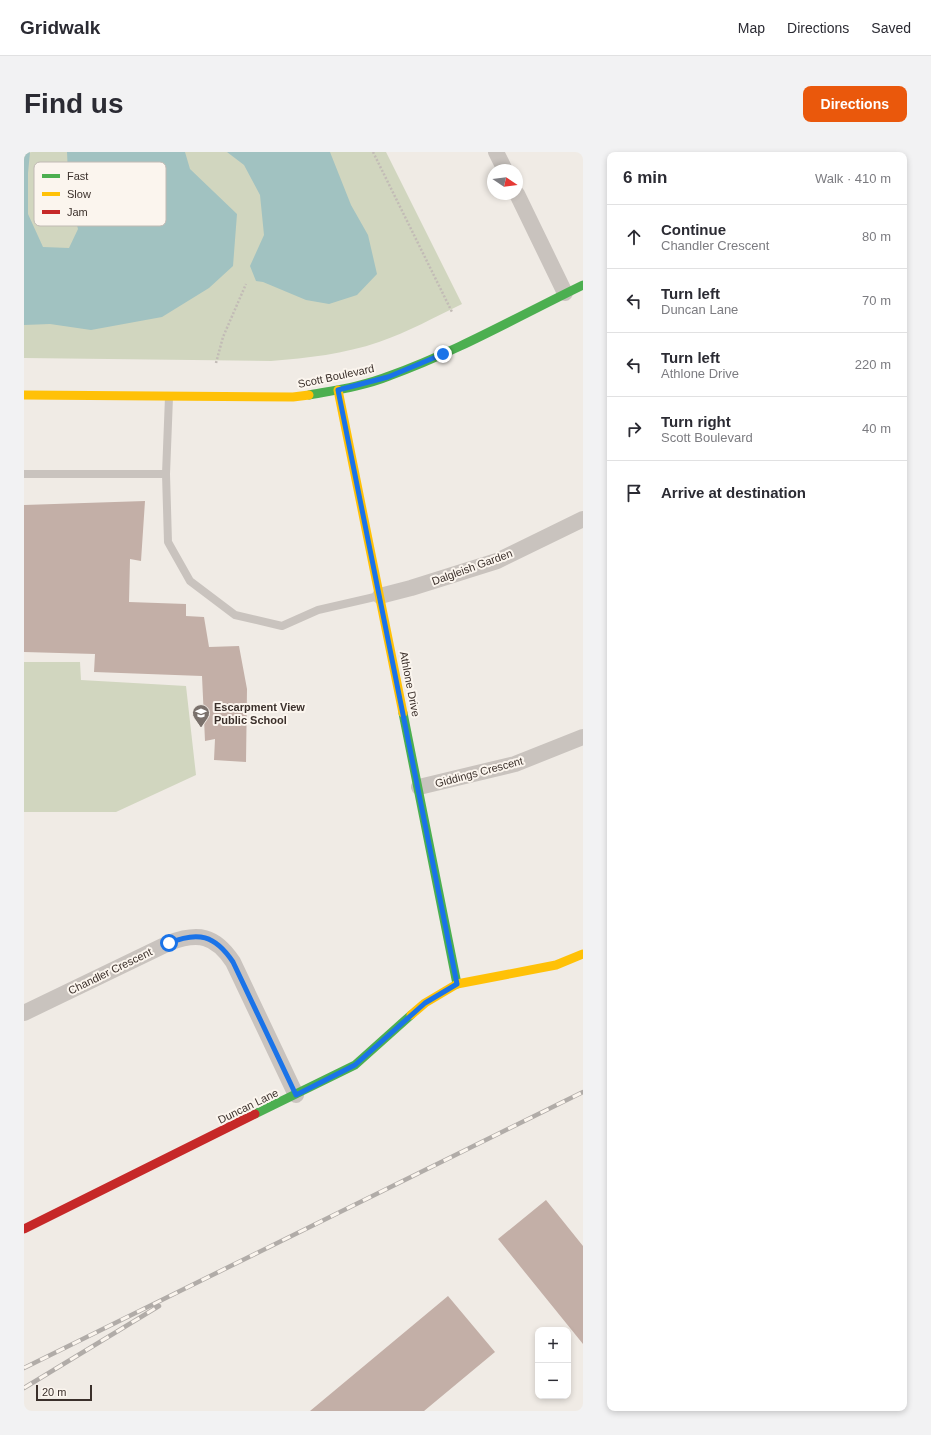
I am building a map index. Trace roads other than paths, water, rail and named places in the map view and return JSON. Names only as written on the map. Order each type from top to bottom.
[{"type":"street","points":[[496,152],[502,164]]},
{"type":"street","points":[[520,200],[565,293]]},
{"type":"street","name":"Scott Boulevard","points":[[24,395],[293,397],[338,390],[388,377],[428,362],[583,284]]},
{"type":"street","name":"Athlone Drive","points":[[338,390],[419,787],[457,984]]},
{"type":"street","name":"Dalgleish Garden","points":[[380,596],[411,588],[497,561],[583,519]]},
{"type":"street","name":"Giddings Crescent","points":[[419,787],[515,764],[583,737]]},
{"type":"street","name":"Chandler Crescent","points":[[24,1013],[169,943],[192,936],[206,938],[220,945],[233,962],[296,1095]]},
{"type":"street","name":"Duncan Lane","points":[[24,1229],[355,1065],[425,1003],[457,984],[556,965],[583,954]]},
{"type":"lane","points":[[169,396],[166,474],[168,542],[190,581],[235,616],[282,626],[318,610],[380,596]]},
{"type":"lane","points":[[24,474],[166,474]]},
{"type":"water","points":[[24,152],[30,152],[28,173],[28,214],[43,247],[69,248],[78,229],[77,226],[166,226],[166,162],[67,162],[67,152],[185,152],[190,169],[237,214],[233,266],[209,288],[162,317],[91,330],[50,324],[24,325]]},
{"type":"water","points":[[227,152],[330,152],[351,205],[368,235],[377,274],[357,295],[329,304],[306,300],[263,282],[256,281],[250,266],[264,235],[260,195],[244,165]]},
{"type":"railway","points":[[24,1368],[583,1092]]},
{"type":"railway","points":[[24,1388],[159,1306]]},
{"type":"place","name":"Escarpment View Public School","points":[[201,728]]}]
